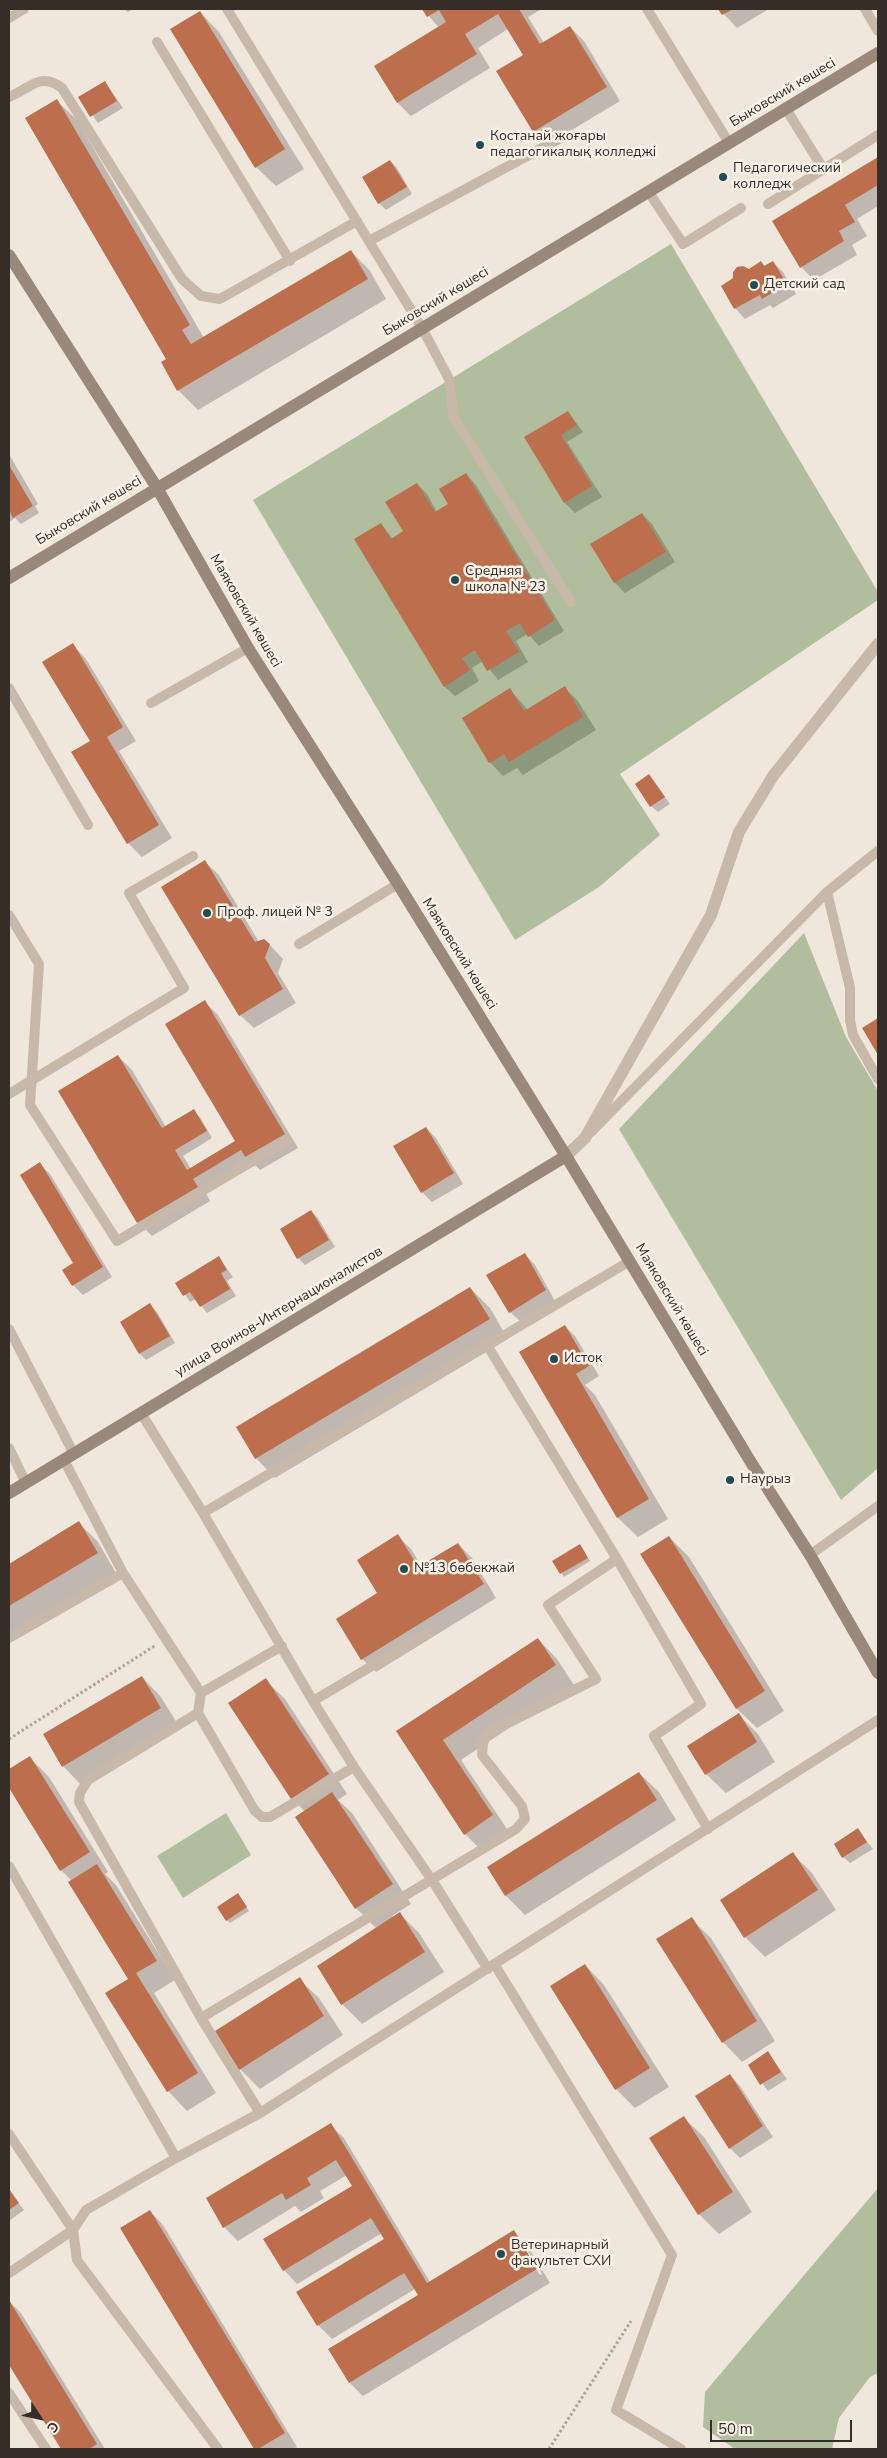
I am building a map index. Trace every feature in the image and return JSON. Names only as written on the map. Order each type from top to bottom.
[{"type":"main road","name":"Быковский көшесі","points":[[9,578],[878,53]]},
{"type":"main road","name":"Маяковский көшесі","points":[[9,255],[157,488],[248,648],[398,884],[566,1156],[752,1464],[810,1555],[878,1673]]},
{"type":"main road","name":"улица Воинов-Интернационалистов","points":[[9,1494],[566,1156]]},
{"type":"street","points":[[566,1156],[585,1138],[711,915],[739,832],[773,776],[878,644]]},
{"type":"lane","points":[[9,18],[24,9]]},
{"type":"lane","points":[[227,9],[422,328],[449,379],[454,418],[572,602]]},
{"type":"lane","points":[[647,9],[729,143]]},
{"type":"lane","points":[[865,9],[878,31]]},
{"type":"lane","points":[[157,42],[290,261]]},
{"type":"lane","points":[[9,97],[42,79],[53,81],[62,88],[182,279],[201,296],[220,299],[290,261],[357,221]]},
{"type":"lane","points":[[786,109],[824,170]]},
{"type":"lane","points":[[369,241],[568,134]]},
{"type":"lane","points":[[768,204],[878,135]]},
{"type":"lane","points":[[648,191],[683,244],[741,208]]},
{"type":"lane","points":[[151,703],[248,648]]},
{"type":"lane","points":[[9,688],[88,825]]},
{"type":"lane","points":[[585,1138],[827,892],[878,851]]},
{"type":"lane","points":[[9,1094],[184,988],[129,893],[193,856]]},
{"type":"lane","points":[[300,944],[398,884]]},
{"type":"lane","points":[[827,892],[850,988],[850,1020],[853,1036],[878,1078]]},
{"type":"lane","points":[[9,915],[39,964],[30,1105],[117,1241],[287,1141]]},
{"type":"lane","points":[[203,1513],[630,1261]]},
{"type":"lane","points":[[9,1329],[122,1573],[201,1693],[198,1714],[255,1811],[262,1816],[270,1817],[354,1768]]},
{"type":"lane","points":[[488,1345],[702,1704],[654,1736],[708,1829]]},
{"type":"lane","points":[[141,1413],[203,1513],[354,1768],[491,1967],[672,2255],[616,2410],[681,2449]]},
{"type":"lane","points":[[9,1448],[26,1483]]},
{"type":"lane","points":[[810,1555],[878,1506]]},
{"type":"lane","points":[[201,2018],[516,1829],[525,1818],[522,1806],[482,1755],[482,1744],[486,1734],[596,1679],[548,1605],[617,1559]]},
{"type":"lane","points":[[9,1638],[122,1573]]},
{"type":"lane","points":[[313,1701],[429,1632]]},
{"type":"lane","points":[[201,1693],[282,1646]]},
{"type":"lane","points":[[198,1714],[88,1780],[80,1793],[80,1802],[201,2018],[260,2113]]},
{"type":"lane","points":[[9,2273],[73,2230],[86,2210],[176,2158],[260,2113],[878,1720]]},
{"type":"lane","points":[[9,1866],[176,2158]]},
{"type":"lane","points":[[9,2134],[73,2230],[77,2260],[218,2449]]},
{"type":"lane","points":[[9,2392],[46,2449]]},
{"type":"path","points":[[9,1739],[166,1639]]},
{"type":"path","points":[[550,2449],[590,2389],[636,2313]]},
{"type":"green space","points":[[671,244],[878,592],[878,600],[620,774],[660,835],[599,887],[515,940],[253,500]]},
{"type":"green space","points":[[804,933],[846,1037],[878,1091],[878,1468],[841,1500],[619,1129]]},
{"type":"green space","points":[[226,1813],[251,1855],[183,1898],[157,1856]]},
{"type":"green space","points":[[878,2188],[878,2373],[870,2377],[839,2418],[832,2449],[735,2449],[703,2427],[705,2392]]},
{"type":"building","points":[[422,9],[519,9],[540,44],[570,26],[607,87],[533,132],[496,71],[523,55],[498,14],[465,34],[477,54],[397,103],[374,66],[446,22],[439,10],[427,17]]},
{"type":"building","points":[[718,9],[733,9],[722,15]]},
{"type":"building","points":[[200,11],[285,149],[255,168],[170,29]]},
{"type":"building","points":[[105,81],[117,101],[90,117],[78,97]]},
{"type":"building","points":[[57,99],[190,325],[182,330],[191,344],[351,250],[368,279],[177,391],[161,362],[166,359],[25,118]]},
{"type":"building","points":[[878,157],[878,185],[845,205],[855,222],[839,231],[844,241],[800,268],[772,221]]},
{"type":"building","points":[[390,160],[407,187],[378,204],[362,177]]},
{"type":"building","name":"Детский сад","points":[[761,261],[764,266],[773,261],[787,284],[762,299],[760,295],[734,309],[721,286],[733,278],[733,272],[737,267],[743,266],[749,269]]},
{"type":"building","points":[[568,411],[577,425],[561,435],[592,486],[564,503],[524,437]]},
{"type":"building","points":[[9,465],[33,506],[13,518],[9,510]]},
{"type":"building","name":"Средняя школа № 23","points":[[466,473],[555,620],[528,637],[520,623],[506,631],[519,652],[487,671],[475,650],[462,658],[470,670],[444,687],[354,539],[381,523],[391,539],[403,531],[385,502],[417,483],[435,512],[448,504],[439,489]]},
{"type":"building","points":[[642,513],[666,552],[614,583],[590,544]]},
{"type":"building","points":[[73,643],[123,727],[107,737],[159,825],[127,844],[71,752],[90,741],[42,662]]},
{"type":"building","points":[[565,686],[583,717],[509,762],[504,754],[489,763],[462,718],[510,688],[524,711]]},
{"type":"building","points":[[649,774],[665,797],[650,807],[635,784]]},
{"type":"building","name":"Проф. лицей № 3","points":[[205,860],[255,942],[264,939],[270,944],[265,958],[283,989],[239,1016],[161,887]]},
{"type":"building","points":[[205,1000],[285,1134],[245,1157],[241,1150],[193,1179],[198,1187],[137,1223],[58,1091],[118,1055],[162,1128],[194,1109],[207,1131],[175,1150],[187,1170],[235,1141],[165,1024]]},
{"type":"building","points":[[878,1018],[878,1055],[862,1028]]},
{"type":"building","points":[[426,1127],[454,1173],[421,1193],[393,1146]]},
{"type":"building","points":[[40,1162],[103,1267],[72,1286],[62,1270],[73,1263],[20,1175]]},
{"type":"building","points":[[311,1210],[329,1240],[297,1259],[280,1229]]},
{"type":"building","points":[[525,1253],[546,1290],[509,1313],[486,1275]]},
{"type":"building","points":[[219,1256],[227,1270],[221,1273],[230,1289],[200,1307],[190,1292],[183,1296],[175,1283]]},
{"type":"building","points":[[470,1287],[490,1319],[255,1459],[236,1427]]},
{"type":"building","points":[[150,1303],[170,1336],[139,1354],[120,1322]]},
{"type":"building","points":[[565,1325],[589,1366],[576,1374],[649,1499],[617,1518],[519,1352]]},
{"type":"building","points":[[79,1521],[98,1553],[9,1606],[9,1564]]},
{"type":"building","points":[[398,1534],[418,1567],[458,1543],[484,1584],[361,1660],[336,1619],[377,1593],[357,1560]]},
{"type":"building","points":[[669,1536],[765,1691],[736,1709],[640,1554]]},
{"type":"building","points":[[580,1544],[588,1558],[560,1574],[552,1561]]},
{"type":"building","points":[[538,1638],[556,1665],[443,1740],[493,1815],[464,1835],[396,1731]]},
{"type":"building","points":[[142,1676],[161,1708],[62,1767],[43,1734]]},
{"type":"building","points":[[266,1678],[329,1774],[291,1799],[228,1703]]},
{"type":"building","points":[[739,1713],[757,1742],[705,1775],[687,1746]]},
{"type":"building","points":[[30,1756],[90,1852],[60,1871],[9,1788],[9,1769]]},
{"type":"building","points":[[639,1772],[657,1800],[505,1896],[487,1867]]},
{"type":"building","points":[[332,1792],[393,1884],[355,1909],[295,1817]]},
{"type":"building","points":[[858,1828],[867,1842],[842,1858],[834,1844]]},
{"type":"building","points":[[793,1852],[818,1890],[744,1938],[720,1900]]},
{"type":"building","points":[[97,1864],[157,1961],[136,1973],[198,2073],[167,2092],[105,1993],[128,1979],[68,1882]]},
{"type":"building","points":[[238,1893],[247,1907],[226,1921],[217,1907]]},
{"type":"building","points":[[400,1912],[425,1952],[341,2005],[317,1966]]},
{"type":"building","points":[[692,1917],[757,2021],[722,2043],[656,1939]]},
{"type":"building","points":[[585,1964],[650,2068],[615,2090],[550,1986]]},
{"type":"building","points":[[300,1977],[324,2016],[239,2070],[215,2031]]},
{"type":"building","points":[[768,2051],[781,2072],[760,2085],[748,2065]]},
{"type":"building","points":[[730,2074],[763,2126],[729,2149],[695,2096]]},
{"type":"building","points":[[684,2116],[733,2192],[698,2215],[649,2138]]},
{"type":"building","name":"Ветеринарный факультет СХИ","points":[[331,2123],[427,2283],[514,2230],[537,2269],[349,2383],[328,2349],[418,2295],[404,2273],[317,2326],[296,2292],[384,2239],[371,2218],[283,2271],[263,2239],[352,2186],[336,2160],[307,2178],[311,2185],[286,2200],[282,2193],[223,2228],[206,2198]]},
{"type":"building","points":[[9,2189],[19,2203],[9,2210]]},
{"type":"building","points":[[150,2210],[285,2433],[258,2449],[254,2449],[120,2228]]},
{"type":"building","points":[[9,2300],[97,2444],[89,2449],[61,2449],[9,2365]]},
{"type":"place","name":"Костанай жоғары педагогикалық колледжі","points":[[480,145]]},
{"type":"place","name":"Педагогический колледж","points":[[723,177]]},
{"type":"place","name":"Детский сад","points":[[754,285]]},
{"type":"place","name":"Средняя школа № 23","points":[[455,580]]},
{"type":"place","name":"Проф. лицей № 3","points":[[207,913]]},
{"type":"place","name":"Исток","points":[[554,1359]]},
{"type":"place","name":"Наурыз","points":[[730,1480]]},
{"type":"place","name":"№13 бөбекжай","points":[[404,1569]]},
{"type":"place","name":"Ветеринарный факультет СХИ","points":[[501,2254]]}]
